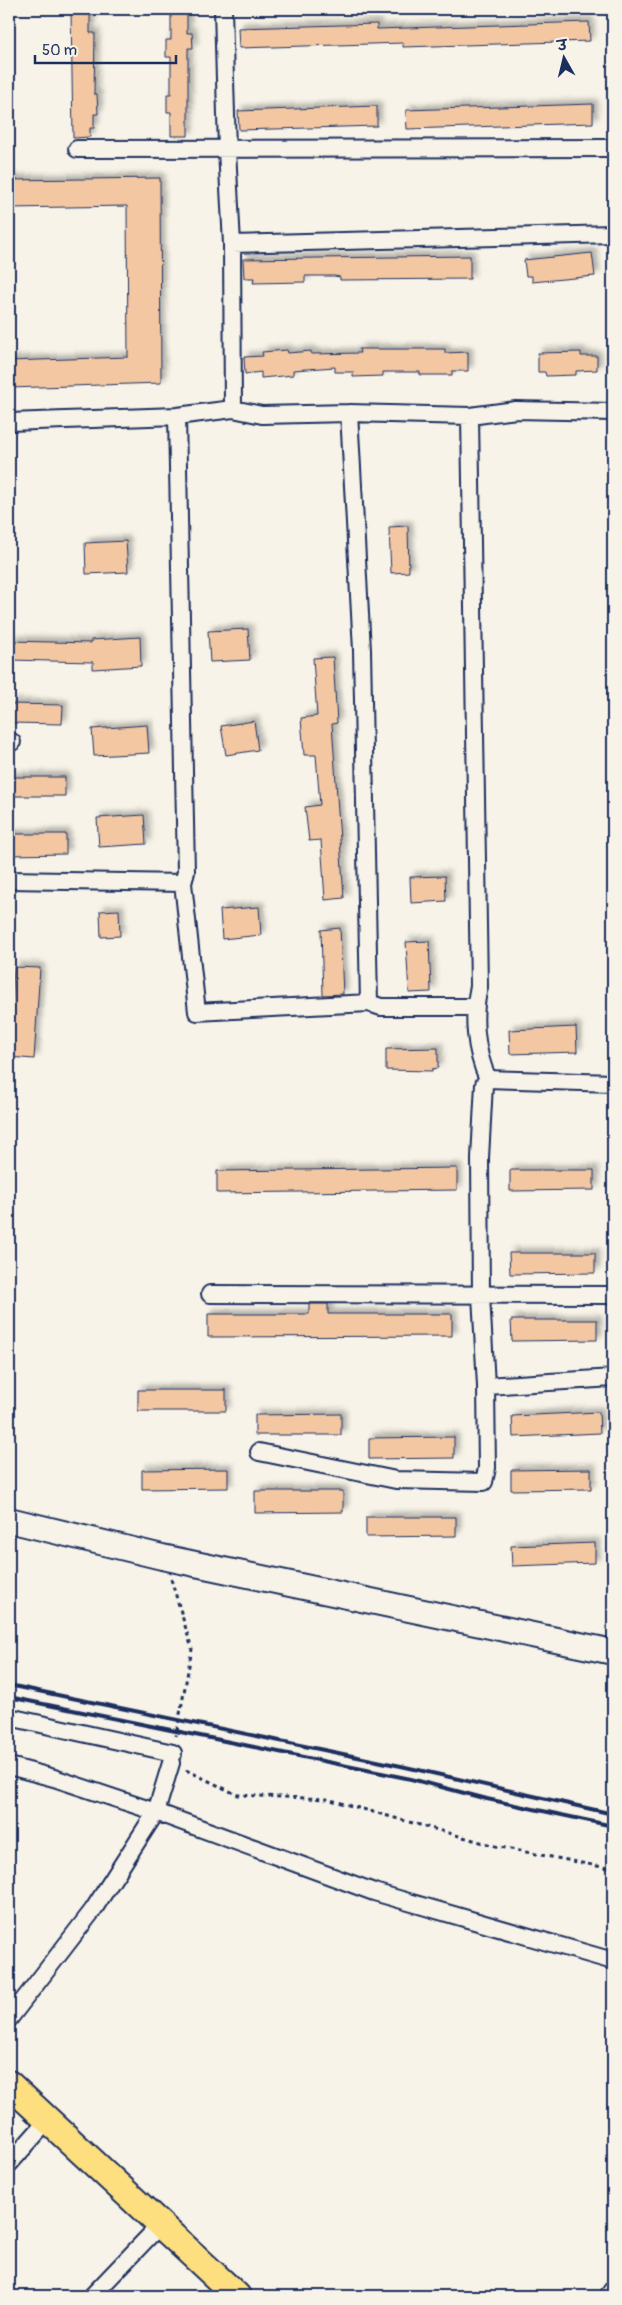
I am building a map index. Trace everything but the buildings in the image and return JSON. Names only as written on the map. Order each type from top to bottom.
[{"type":"main road","points":[[9,2084],[237,2296]]},
{"type":"street","points":[[223,9],[226,150],[232,244],[233,408]]},
{"type":"street","points":[[77,149],[613,148]]},
{"type":"street","points":[[232,244],[613,234]]},
{"type":"street","points":[[9,422],[177,416],[233,408],[262,415],[349,413],[470,416],[516,410],[613,412]]},
{"type":"street","points":[[349,413],[362,650],[369,1003]]},
{"type":"street","points":[[177,416],[186,872],[183,883],[197,1012],[369,1003],[381,1007],[474,1007]]},
{"type":"street","points":[[470,416],[479,987],[474,1007],[481,1064],[488,1079]]},
{"type":"street","points":[[9,880],[183,883]]},
{"type":"street","points":[[488,1079],[613,1083]]},
{"type":"street","points":[[259,1452],[396,1480],[484,1482],[487,1468],[486,1386],[481,1295],[480,1158],[484,1084],[488,1079]]},
{"type":"street","points":[[210,1294],[613,1295]]},
{"type":"street","points":[[486,1386],[613,1378]]},
{"type":"street","points":[[9,1520],[162,1557],[613,1652]]},
{"type":"street","points":[[9,1717],[172,1758],[156,1812],[93,1910],[9,2019]]},
{"type":"street","points":[[9,1766],[54,1778],[156,1812],[374,1892],[613,1960]]},
{"type":"street","points":[[9,2164],[48,2120]]},
{"type":"street","points":[[96,2295],[160,2225]]},
{"type":"street","points":[[608,2296],[613,2289]]},
{"type":"path","points":[[162,1557],[176,1592],[192,1648],[172,1758],[238,1795],[327,1800],[495,1846],[613,1869]]},
{"type":"railway","points":[[9,1685],[401,1766],[613,1814]]},
{"type":"railway","points":[[9,1697],[411,1779],[487,1799],[613,1826]]}]
